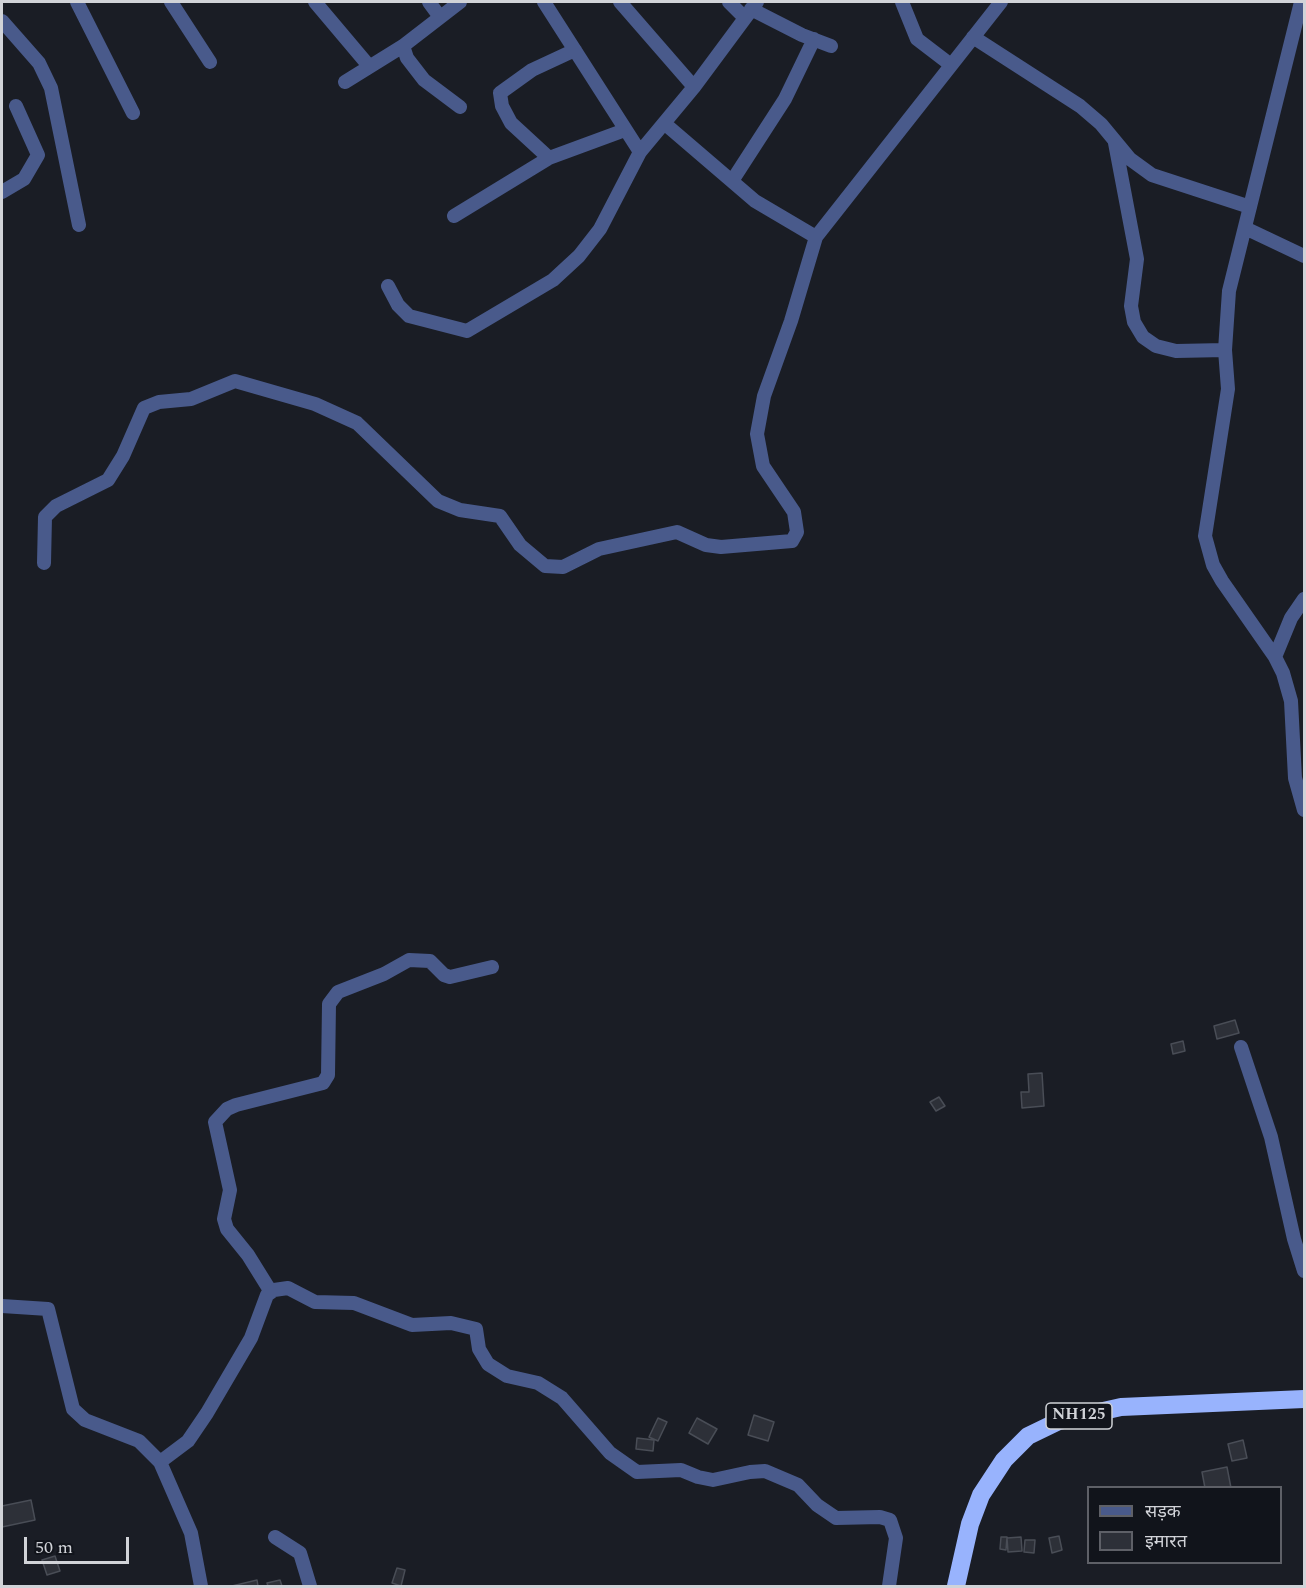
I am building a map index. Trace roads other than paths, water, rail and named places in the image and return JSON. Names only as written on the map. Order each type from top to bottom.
[{"type":"highway","name":"NH125","points":[[956,1587],[970,1524],[981,1495],[1004,1460],[1028,1436],[1059,1421],[1121,1407],[1305,1399]]},
{"type":"street","points":[[77,2],[133,113]]},
{"type":"street","points":[[171,2],[210,62]]},
{"type":"street","points":[[315,2],[369,66]]},
{"type":"street","points":[[429,2],[440,17]]},
{"type":"street","points":[[345,82],[403,46],[460,2]]},
{"type":"street","points":[[544,2],[640,152]]},
{"type":"street","points":[[620,2],[694,87]]},
{"type":"street","points":[[729,2],[751,9],[831,46]]},
{"type":"street","points":[[902,2],[917,39],[951,65]]},
{"type":"street","points":[[44,563],[45,517],[56,506],[108,480],[123,456],[144,408],[159,402],[191,399],[235,381],[315,404],[357,423],[438,501],[471,512],[500,516],[520,545],[545,566],[563,567],[599,549],[677,532],[689,535],[706,545],[721,547],[792,541],[797,532],[794,512],[763,466],[758,434],[764,396],[791,321],[816,237],[1001,2]]},
{"type":"street","points":[[1301,2],[1229,291],[1225,350],[1228,389],[1206,520],[1207,548],[1222,581],[1275,657],[1291,701],[1295,778],[1305,810]]},
{"type":"street","points":[[388,286],[398,305],[408,316],[460,331],[473,329],[536,292],[579,256],[600,229],[640,152],[694,87],[751,9]]},
{"type":"street","points":[[2,21],[39,63],[51,88],[79,225]]},
{"type":"street","points":[[973,37],[1080,106],[1101,124],[1130,159],[1152,175],[1250,207]]},
{"type":"street","points":[[732,181],[785,99],[814,39]]},
{"type":"street","points":[[403,46],[407,58],[424,80],[460,107]]},
{"type":"street","points":[[549,158],[511,123],[502,106],[500,93],[532,70],[575,50]]},
{"type":"street","points":[[2,192],[24,179],[38,155],[16,106]]},
{"type":"street","points":[[664,123],[755,201],[816,237]]},
{"type":"street","points":[[454,216],[549,158],[625,130]]},
{"type":"street","points":[[1114,141],[1137,259],[1131,306],[1134,322],[1143,337],[1156,346],[1176,351],[1225,350]]},
{"type":"street","points":[[1245,228],[1305,256]]},
{"type":"street","points":[[1275,657],[1292,618],[1305,599]]},
{"type":"street","points":[[271,1292],[248,1255],[227,1229],[224,1219],[230,1190],[215,1122],[227,1109],[236,1105],[323,1083],[328,1075],[329,1004],[338,992],[384,974],[409,960],[430,961],[444,975],[450,977],[492,967]]},
{"type":"street","points":[[1241,1047],[1271,1137],[1294,1239],[1305,1271]]},
{"type":"street","points":[[160,1462],[188,1440],[207,1413],[251,1338],[263,1300],[271,1292],[288,1288],[307,1299],[324,1305],[354,1303],[412,1325],[451,1323],[471,1326],[478,1331],[479,1349],[488,1364],[507,1376],[538,1383],[562,1398],[610,1453],[627,1468],[637,1472],[681,1470],[713,1480],[765,1471],[798,1485],[817,1505],[836,1518],[885,1518],[894,1524],[896,1538],[889,1587]]},
{"type":"street","points":[[2,1306],[40,1306],[48,1309],[73,1409],[85,1420],[139,1441],[160,1462],[191,1533],[201,1587]]},
{"type":"street","points":[[275,1537],[300,1553],[310,1587]]}]
